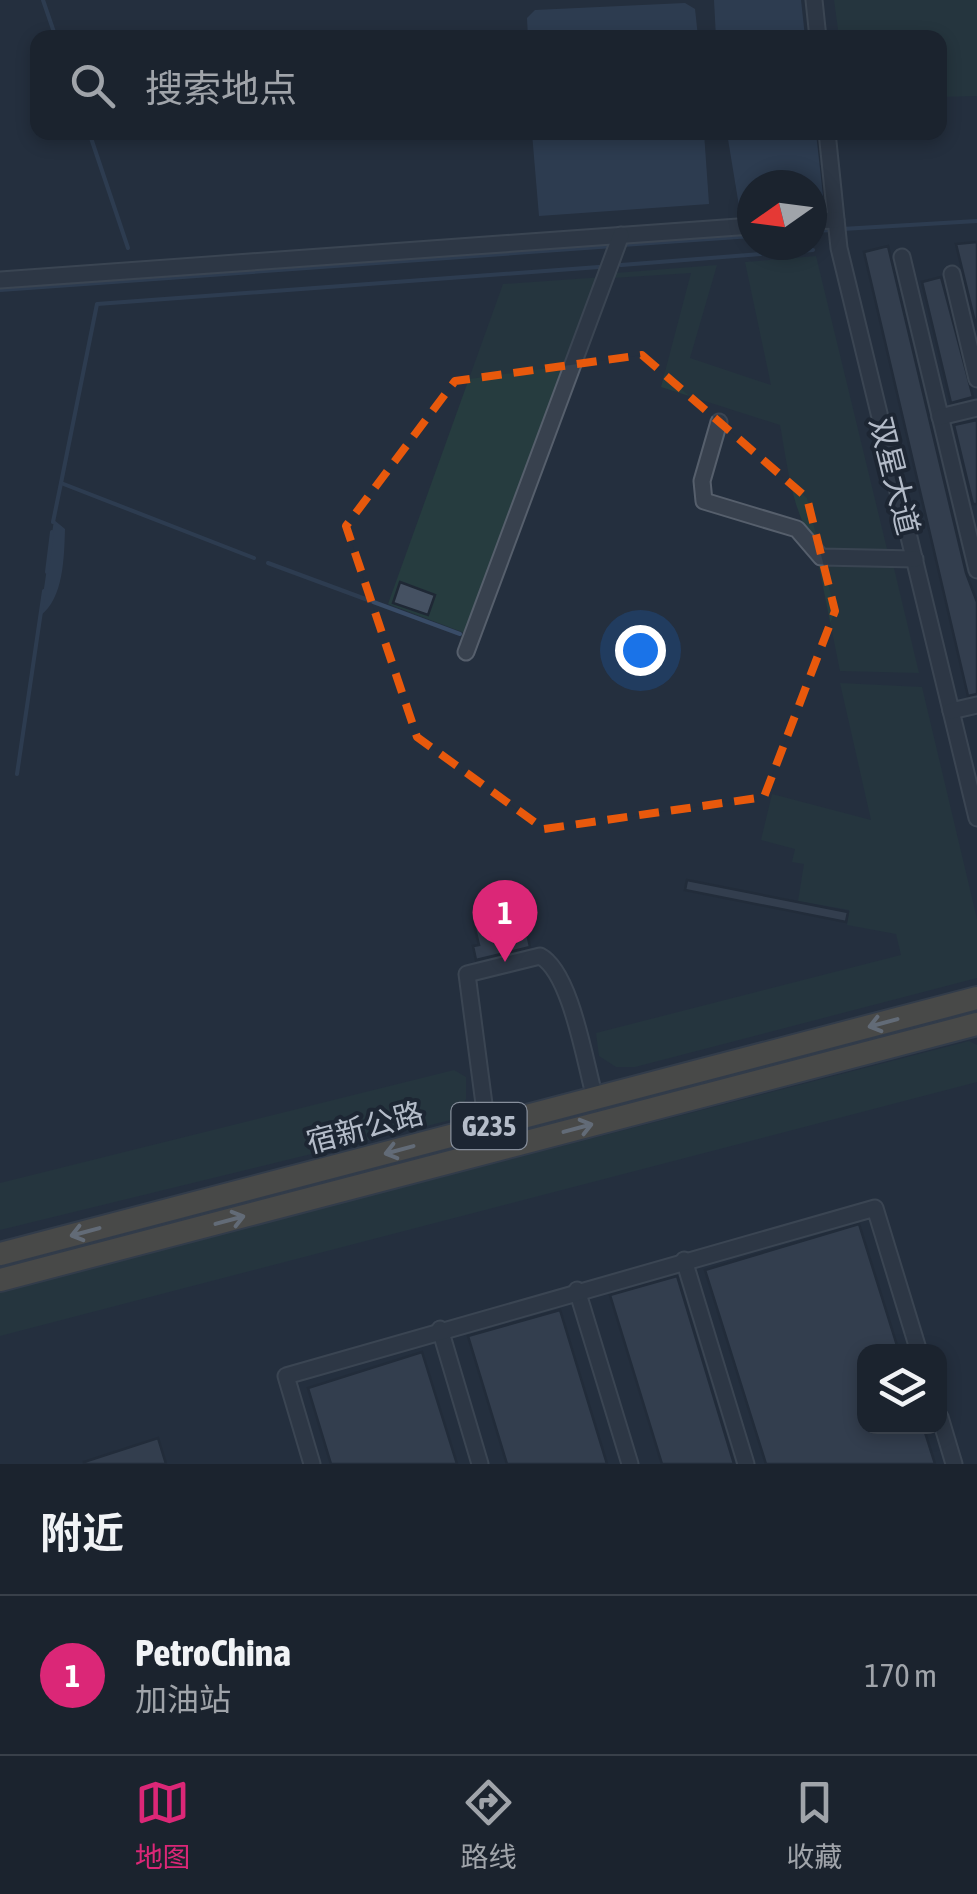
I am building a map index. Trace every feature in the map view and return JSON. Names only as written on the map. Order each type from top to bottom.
[{"type":"highway","name":"宿新公路","points":[[0,1254],[977,998]]},
{"type":"highway","name":"宿新公路","points":[[0,1280],[977,1024]]},
{"type":"street","points":[[814,0],[817,30]]},
{"type":"street","name":"双星大道","points":[[828,140],[837,226],[977,818]]},
{"type":"street","points":[[827,224],[837,226]]},
{"type":"street","points":[[0,280],[737,227]]},
{"type":"street","points":[[466,652],[621,235]]},
{"type":"street","points":[[902,257],[977,570]]},
{"type":"street","points":[[952,274],[977,379]]},
{"type":"street","points":[[940,417],[977,408]]},
{"type":"street","points":[[719,422],[702,480],[704,501],[797,529],[821,557],[914,560]]},
{"type":"street","points":[[951,711],[977,705]]},
{"type":"street","points":[[487,1126],[467,974],[540,956],[552,962],[562,981],[596,1098]]},
{"type":"street","points":[[312,1464],[286,1376],[875,1208],[917,1344]]},
{"type":"street","points":[[684,1260],[746,1464]]},
{"type":"street","points":[[577,1290],[630,1464]]},
{"type":"street","points":[[440,1329],[480,1464]]},
{"type":"street","points":[[945,1434],[954,1464]]},
{"type":"highlighted area","points":[[642,355],[807,498],[835,611],[764,797],[544,829],[417,737],[346,526],[455,381]]},
{"type":"green space","points":[[834,0],[977,0],[977,96],[947,97],[947,30],[838,30]]},
{"type":"green space","points":[[817,260],[887,549],[839,551],[824,548],[814,540],[798,511],[780,425],[661,387],[691,273],[613,278],[615,273],[717,265],[690,358],[771,385],[745,262]]},
{"type":"green space","points":[[604,277],[470,635],[388,604],[503,284]]},
{"type":"green space","points":[[818,562],[893,564],[919,673],[840,671]]},
{"type":"green space","points":[[840,683],[922,687],[977,919],[977,978],[635,1067],[616,1067],[599,1056],[596,1033],[901,955],[896,934],[847,925],[849,910],[798,901],[804,864],[792,862],[795,849],[761,840],[772,794],[871,820]]},
{"type":"green space","points":[[969,1041],[977,1045],[977,1082],[0,1336],[0,1291]]},
{"type":"green space","points":[[454,1070],[466,1077],[466,1099],[455,1119],[0,1230],[0,1183]]},
{"type":"water","points":[[714,0],[801,0],[804,30],[716,30]]},
{"type":"water","points":[[685,3],[695,9],[697,30],[528,30],[527,18],[535,10]]},
{"type":"water","points":[[533,140],[704,140],[709,204],[539,216]]},
{"type":"water","points":[[728,140],[817,140],[820,170],[737,170],[737,194]]},
{"type":"water","points":[[54,520],[65,529],[63,564],[54,599],[40,616]]},
{"type":"building","points":[[977,242],[977,330],[956,244]]},
{"type":"building","points":[[888,246],[966,573],[977,602],[977,694],[968,696],[864,252]]},
{"type":"building","points":[[941,277],[973,397],[951,403],[922,282]]},
{"type":"building","points":[[977,420],[977,504],[973,504],[954,425]]},
{"type":"building","points":[[400,582],[435,595],[428,615],[393,603]]},
{"type":"building","points":[[687,880],[848,912],[846,922],[685,890]]},
{"type":"building","points":[[515,911],[521,934],[527,933],[530,947],[476,960],[473,946],[479,945],[473,920]]},
{"type":"building","points":[[859,1224],[896,1344],[857,1344],[857,1434],[926,1434],[935,1464],[766,1464],[705,1270]]},
{"type":"building","points":[[677,1276],[734,1464],[662,1464],[610,1295]]},
{"type":"building","points":[[560,1310],[607,1464],[507,1464],[468,1336]]},
{"type":"building","points":[[422,1352],[457,1464],[331,1464],[308,1388]]},
{"type":"building","points":[[158,1438],[166,1464],[84,1464],[84,1462]]},
{"type":"waterway","points":[[43,0],[53,30]]},
{"type":"waterway","points":[[92,140],[128,248]]},
{"type":"waterway","points":[[842,229],[977,221]]},
{"type":"waterway","points":[[827,230],[833,230]]},
{"type":"waterway","points":[[622,245],[737,237]]},
{"type":"waterway","points":[[0,290],[613,246]]},
{"type":"waterway","points":[[621,265],[737,256]]},
{"type":"waterway","points":[[254,558],[61,483],[97,304],[599,267]]},
{"type":"waterway","points":[[53,522],[61,483]]},
{"type":"waterway","points":[[47,572],[52,532]]},
{"type":"waterway","points":[[268,563],[460,634]]},
{"type":"waterway","points":[[17,774],[44,591]]},
{"type":"place","name":"PetroChina","points":[[505,962]]}]
